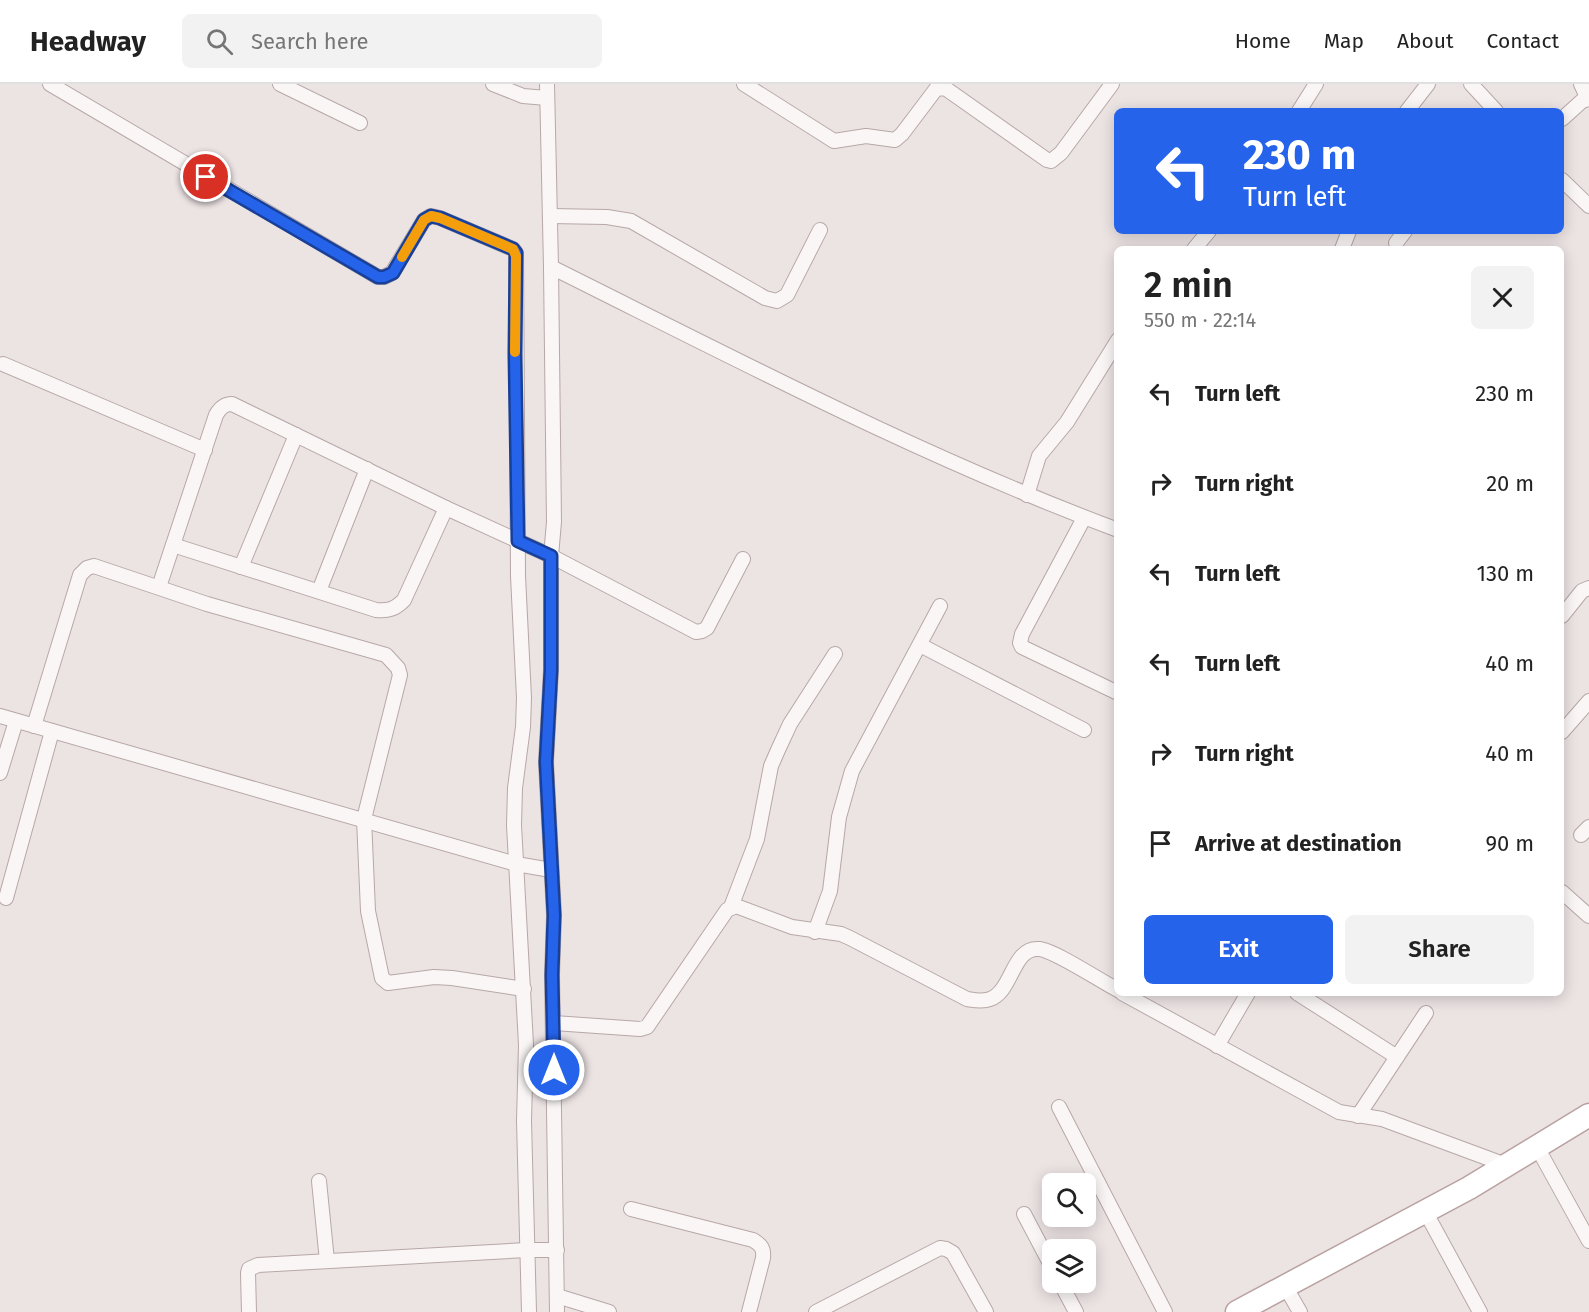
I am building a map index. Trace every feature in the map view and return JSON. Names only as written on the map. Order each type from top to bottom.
[{"type":"main road","points":[[1237,1312],[1425,1211],[1589,1115]]},
{"type":"street","points":[[50,84],[378,277],[393,273],[424,220],[431,216],[513,249],[516,256],[515,355],[528,546],[518,576],[524,698],[523,728],[515,788],[533,867],[554,915],[552,975],[554,1023],[541,1250],[529,1312]]},
{"type":"street","points":[[280,84],[360,123]]},
{"type":"street","points":[[492,84],[538,94],[550,216],[554,522],[551,556],[551,670],[546,762],[533,867],[524,989],[526,1045],[524,1120],[541,1250],[557,1296],[557,1312]]},
{"type":"street","points":[[744,84],[834,141],[866,136],[895,140],[936,89],[945,88],[1051,161],[1061,153],[1112,84]]},
{"type":"street","points":[[1301,108],[1316,84]]},
{"type":"street","points":[[1409,108],[1428,84]]},
{"type":"street","points":[[1471,84],[1493,108]]},
{"type":"street","points":[[1564,117],[1588,99],[1581,84]]},
{"type":"street","points":[[1564,182],[1589,206]]},
{"type":"street","points":[[550,216],[607,217],[631,221],[765,298],[777,301],[786,295],[820,230]]},
{"type":"street","points":[[1196,246],[1206,234]]},
{"type":"street","points":[[1396,243],[1403,234]]},
{"type":"street","points":[[551,267],[858,420],[1027,495],[1114,529]]},
{"type":"street","points":[[1027,495],[1039,456],[1067,422],[1114,346]]},
{"type":"street","points":[[3,364],[205,450]]},
{"type":"street","points":[[159,587],[216,415],[220,408],[227,404],[232,404],[551,556],[696,632],[707,628],[743,558]]},
{"type":"street","points":[[241,567],[296,435]]},
{"type":"street","points":[[319,591],[367,469]]},
{"type":"street","points":[[173,545],[376,609],[396,609],[404,600],[447,508]]},
{"type":"street","points":[[1084,518],[1022,633],[1020,643],[1023,647],[1114,691]]},
{"type":"street","points":[[34,726],[80,575],[87,568],[100,566],[207,604],[387,655],[394,661],[400,675],[364,819],[368,911],[384,981],[388,983],[434,977],[452,978],[524,989]]},
{"type":"street","points":[[1564,614],[1582,591],[1589,588]]},
{"type":"street","points":[[815,932],[830,891],[839,817],[852,771],[940,606]]},
{"type":"street","points":[[920,645],[1084,730]]},
{"type":"street","points":[[554,1023],[640,1029],[647,1027],[731,907],[758,839],[763,802],[774,758],[790,724],[834,654]]},
{"type":"street","points":[[1564,730],[1589,701]]},
{"type":"street","points":[[0,716],[533,867]]},
{"type":"street","points":[[0,773],[16,721]]},
{"type":"street","points":[[6,898],[52,731]]},
{"type":"street","points":[[1564,894],[1589,916]]},
{"type":"street","points":[[731,907],[740,907],[792,927],[841,934],[967,999],[981,1001],[996,996],[1006,985],[1022,956],[1039,949],[1054,954],[1114,988]]},
{"type":"street","points":[[1127,996],[1339,1112],[1382,1119],[1506,1165]]},
{"type":"street","points":[[1217,1046],[1246,996]]},
{"type":"street","points":[[1302,996],[1397,1057]]},
{"type":"street","points":[[1358,1116],[1426,1013]]},
{"type":"street","points":[[1059,1107],[1165,1312]]},
{"type":"street","points":[[1537,1147],[1589,1241]]},
{"type":"street","points":[[319,1181],[327,1261]]},
{"type":"street","points":[[631,1209],[761,1244],[764,1250],[763,1258],[749,1312]]},
{"type":"street","points":[[1425,1211],[1480,1312]]},
{"type":"street","points":[[1024,1214],[1042,1248]]},
{"type":"street","points":[[816,1312],[939,1248],[953,1253],[986,1312]]},
{"type":"street","points":[[249,1312],[249,1269],[258,1265],[541,1250]]},
{"type":"street","points":[[1285,1286],[1300,1312]]},
{"type":"street","points":[[1066,1293],[1076,1312]]},
{"type":"street","points":[[557,1296],[609,1312]]},
{"type":"slow traffic","points":[[402,257],[424,220],[431,216],[513,249],[516,253],[515,352]]},
{"type":"route","points":[[206,177],[378,277],[393,273],[424,220],[431,216],[513,249],[516,253],[518,541],[551,556],[551,670],[546,788],[554,915],[552,975],[554,1070]]}]
